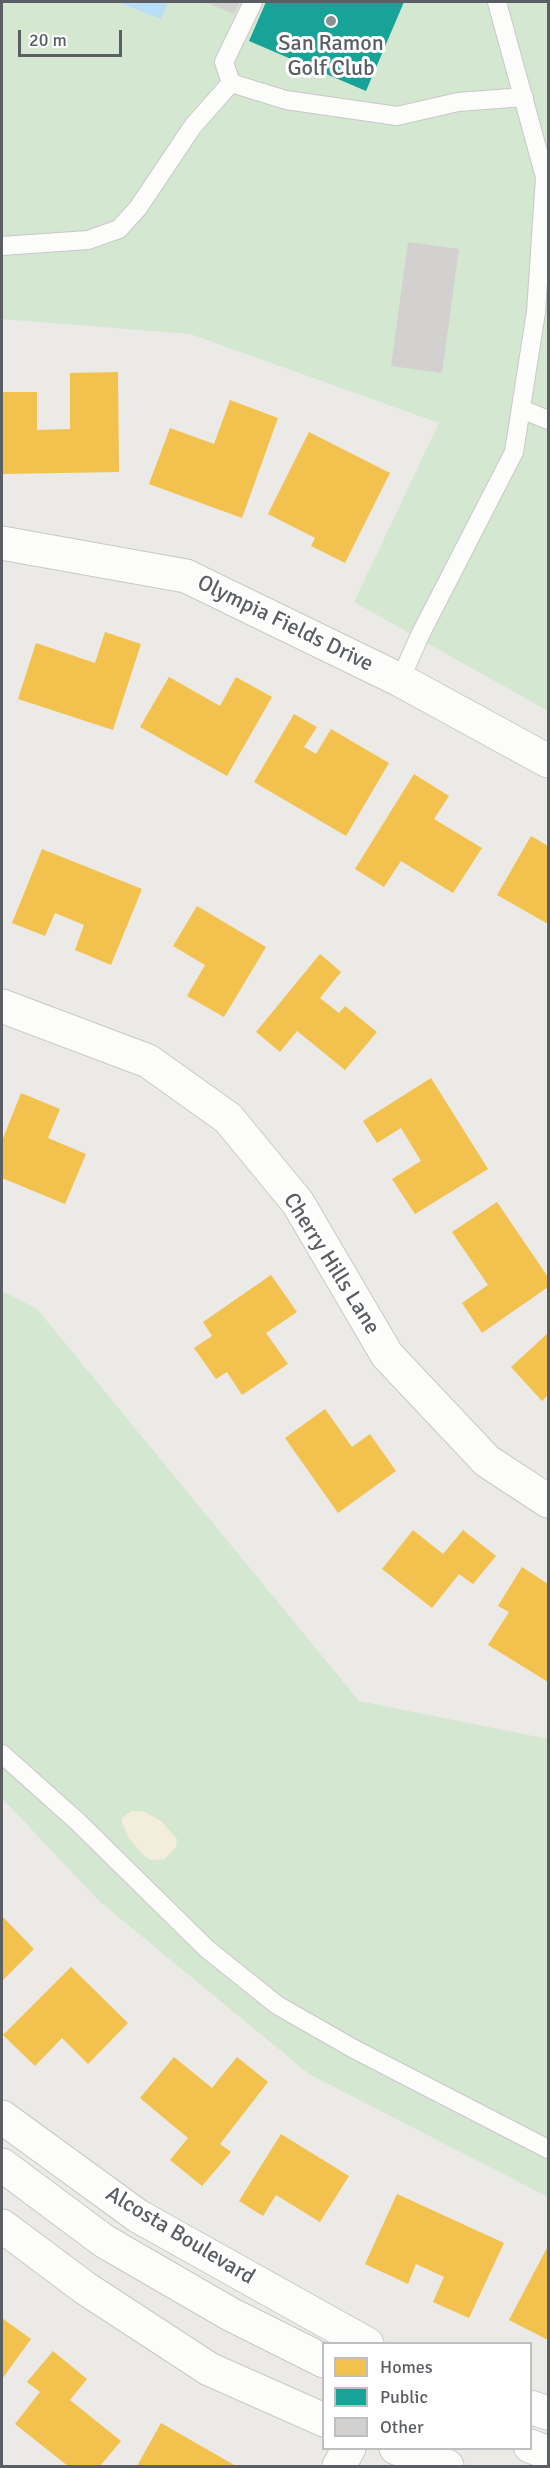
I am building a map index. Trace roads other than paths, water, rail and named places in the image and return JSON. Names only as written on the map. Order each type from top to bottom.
[{"type":"street","name":"Olympia Fields Drive","points":[[2,543],[186,576],[400,680],[549,761]]},
{"type":"street","name":"Cherry Hills Lane","points":[[2,1006],[148,1061],[228,1118],[298,1203],[387,1355],[487,1461],[549,1501]]},
{"type":"street","name":"Alcosta Boulevard","points":[[2,2117],[138,2216],[365,2342]]},
{"type":"street","name":"Alcosta Boulevard","points":[[2,2165],[104,2241],[230,2314],[322,2360]]},
{"type":"street","points":[[2,2226],[85,2288],[209,2369],[322,2419]]},
{"type":"street","points":[[532,2407],[549,2413]]},
{"type":"street","points":[[532,2446],[549,2453]]},
{"type":"street","points":[[339,2466],[348,2450]]},
{"type":"street","points":[[402,2450],[447,2466]]},
{"type":"lane","points":[[231,83],[224,62],[254,2]]},
{"type":"lane","points":[[400,680],[421,633],[514,452],[536,312],[547,177],[498,2]]},
{"type":"lane","points":[[231,83],[285,100],[397,116],[458,102],[524,98]]},
{"type":"lane","points":[[2,246],[88,240],[119,230],[138,208],[193,126],[231,83]]},
{"type":"lane","points":[[521,409],[549,420]]},
{"type":"lane","points":[[2,1754],[78,1822],[207,1949],[277,2005],[354,2049],[549,2149]]},
{"type":"water","points":[[117,2],[168,2],[161,19]]},
{"type":"place","name":"San Ramon Golf Club","points":[[331,21]]}]
